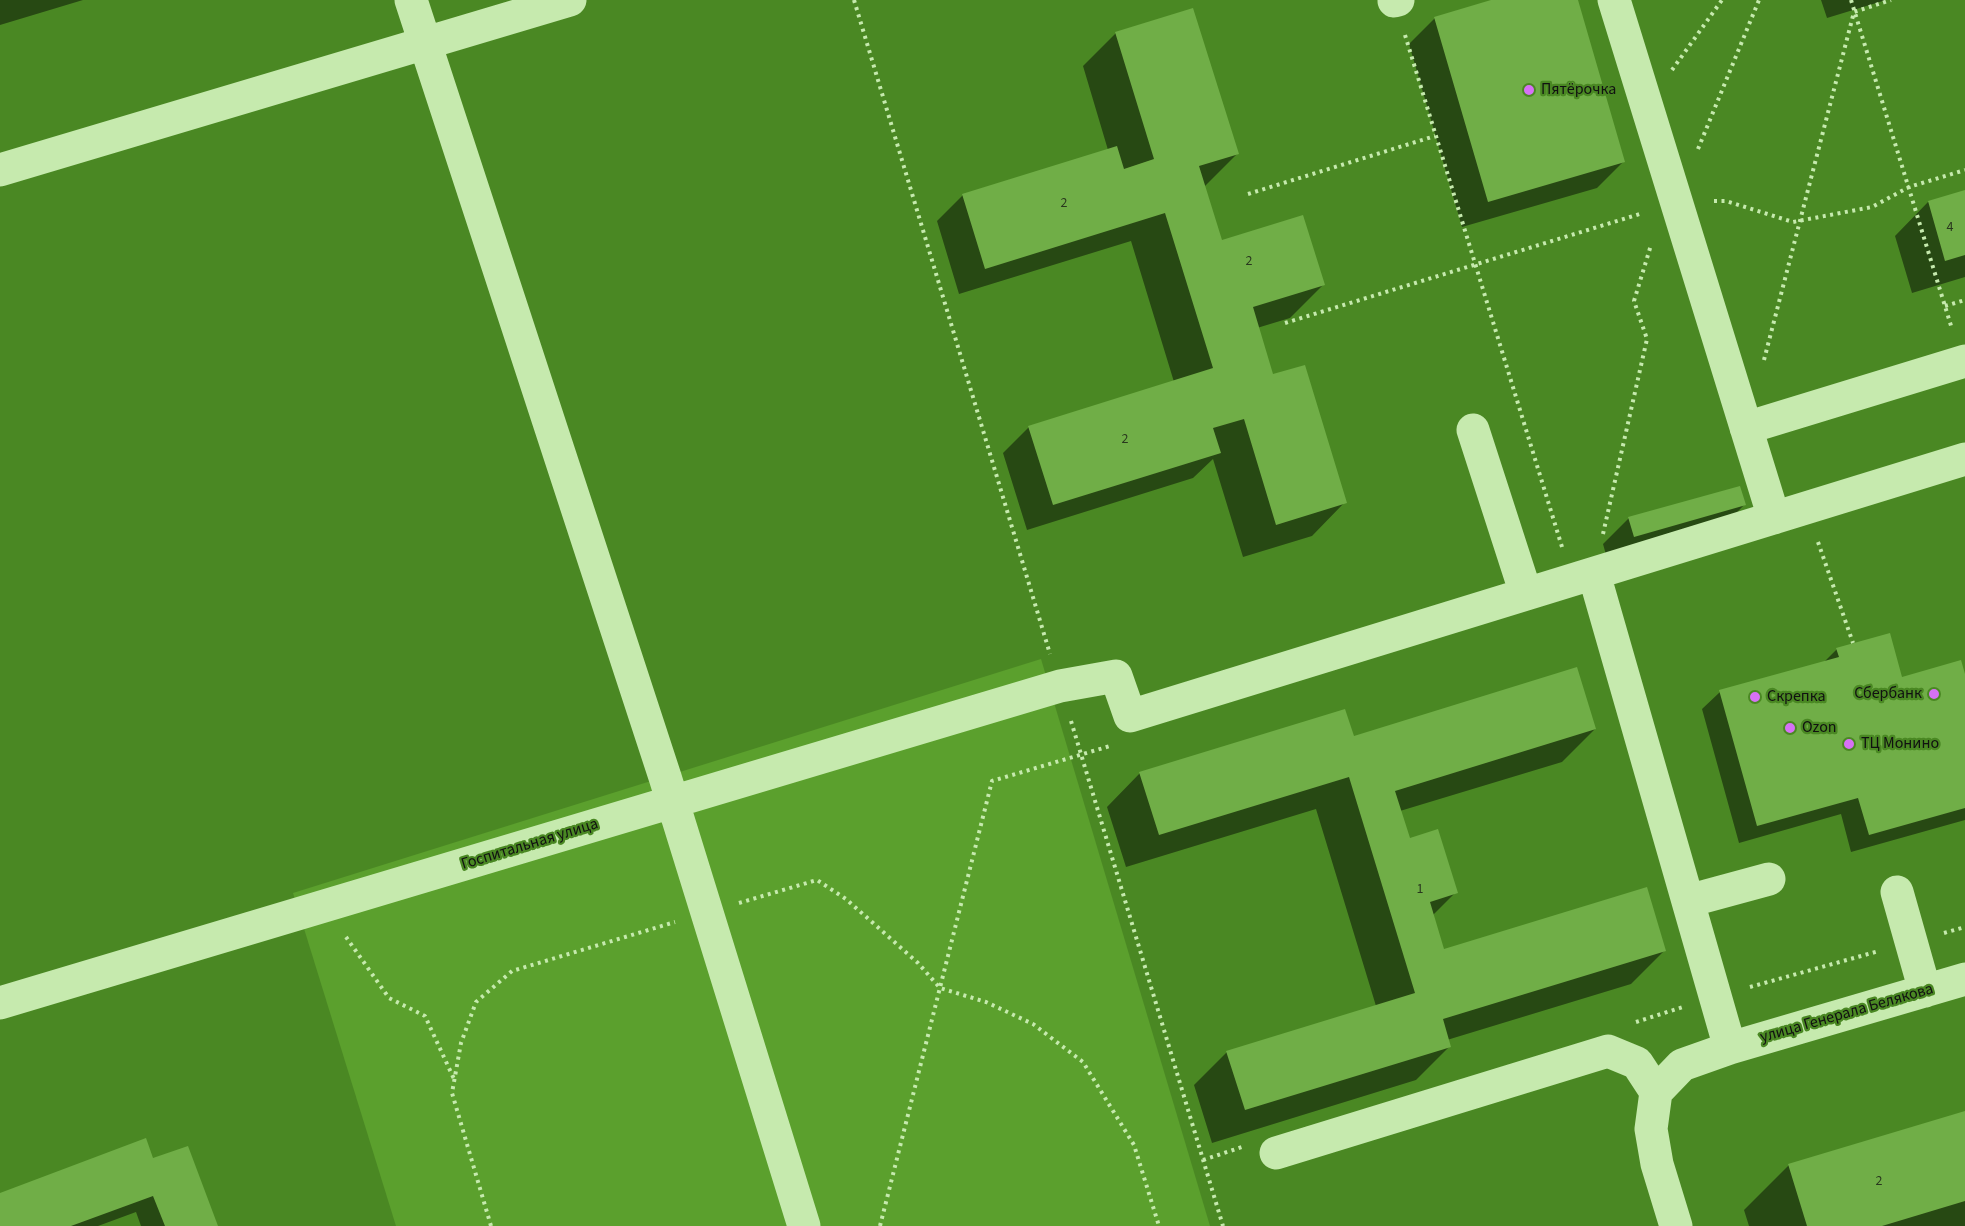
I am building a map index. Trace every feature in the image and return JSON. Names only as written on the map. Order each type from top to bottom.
[{"type":"street","points":[[411,0],[670,789],[804,1226]]},
{"type":"street","points":[[0,170],[570,0]]},
{"type":"street","points":[[1614,0],[1647,106],[1669,204],[1746,428],[1774,518]]},
{"type":"street","points":[[1746,428],[1964,362]]},
{"type":"street","points":[[1473,430],[1526,594],[1965,459]]},
{"type":"street","points":[[1583,577],[1650,803],[1688,901],[1730,1048]]},
{"type":"street","name":"Госпитальная улица","points":[[0,1003],[670,789],[1060,686],[1116,676],[1130,716],[1526,594]]},
{"type":"street","points":[[1688,901],[1769,879]]},
{"type":"street","points":[[1897,892],[1925,991]]},
{"type":"street","name":"улица Генерала Белякова","points":[[1656,1092],[1682,1065],[1730,1048],[1965,979]]},
{"type":"street","points":[[1262,1149],[1608,1052],[1636,1063],[1656,1092],[1651,1129],[1657,1164],[1676,1226]]},
{"type":"path","points":[[854,0],[1223,1226]]},
{"type":"path","points":[[1647,106],[1722,0]]},
{"type":"path","points":[[1583,577],[1647,339],[1634,301],[1669,204],[1760,0]]},
{"type":"path","points":[[1851,0],[1964,362]]},
{"type":"path","points":[[1854,12],[1891,0]]},
{"type":"path","points":[[1396,1],[1475,264],[1583,577]]},
{"type":"path","points":[[1761,371],[1854,12]]},
{"type":"path","points":[[1248,194],[1436,136]]},
{"type":"path","points":[[1285,323],[1669,204],[1726,201],[1793,222],[1872,207],[1909,187],[1965,170]]},
{"type":"path","points":[[1945,306],[1965,300]]},
{"type":"path","points":[[1818,540],[1853,643]]},
{"type":"path","points":[[880,1226],[992,781],[1082,755]]},
{"type":"path","points":[[1629,1024],[1716,997],[1965,927]]},
{"type":"path","points":[[346,936],[388,998],[425,1016],[454,1079]]},
{"type":"path","points":[[1203,1160],[1262,1149]]},
{"type":"green space","points":[[1041,659],[1210,1226],[396,1226],[293,893]]},
{"type":"building","name":"Пятёрочка","points":[[1491,0],[1578,0],[1625,162],[1488,202],[1434,17]]},
{"type":"building","points":[[1193,8],[1239,154],[1199,166],[1222,240],[1303,215],[1325,285],[1253,307],[1273,374],[1305,365],[1347,503],[1276,525],[1244,419],[1213,428],[1221,453],[1053,505],[1028,426],[1213,368],[1165,213],[985,269],[962,194],[1117,146],[1124,169],[1154,159],[1115,32]]},
{"type":"building","points":[[1965,190],[1965,255],[1945,261],[1928,201]]},
{"type":"building","points":[[1740,486],[1746,505],[1634,537],[1628,517]]},
{"type":"building","name":"ТЦ Монино","points":[[1890,633],[1902,677],[1961,660],[1965,674],[1965,808],[1869,835],[1858,798],[1757,826],[1719,690],[1839,657],[1836,648]]},
{"type":"building","points":[[1577,667],[1596,729],[1395,791],[1410,838],[1438,829],[1458,893],[1430,902],[1444,949],[1647,887],[1666,951],[1443,1019],[1451,1047],[1245,1110],[1226,1051],[1415,993],[1349,777],[1159,835],[1139,772],[1345,709],[1354,736]]},
{"type":"building","points":[[1965,1111],[1965,1201],[1882,1226],[1807,1226],[1788,1164]]},
{"type":"building","points":[[146,1138],[153,1158],[188,1146],[218,1226],[165,1226],[153,1196],[71,1226],[0,1226],[0,1193]]},
{"type":"place","name":"Пятёрочка","points":[[1529,90]]},
{"type":"place","name":"Сбербанк","points":[[1934,694]]},
{"type":"place","name":"Скрепка","points":[[1755,697]]},
{"type":"place","name":"Ozon","points":[[1790,728]]},
{"type":"place","name":"ТЦ Монино","points":[[1849,744]]}]
